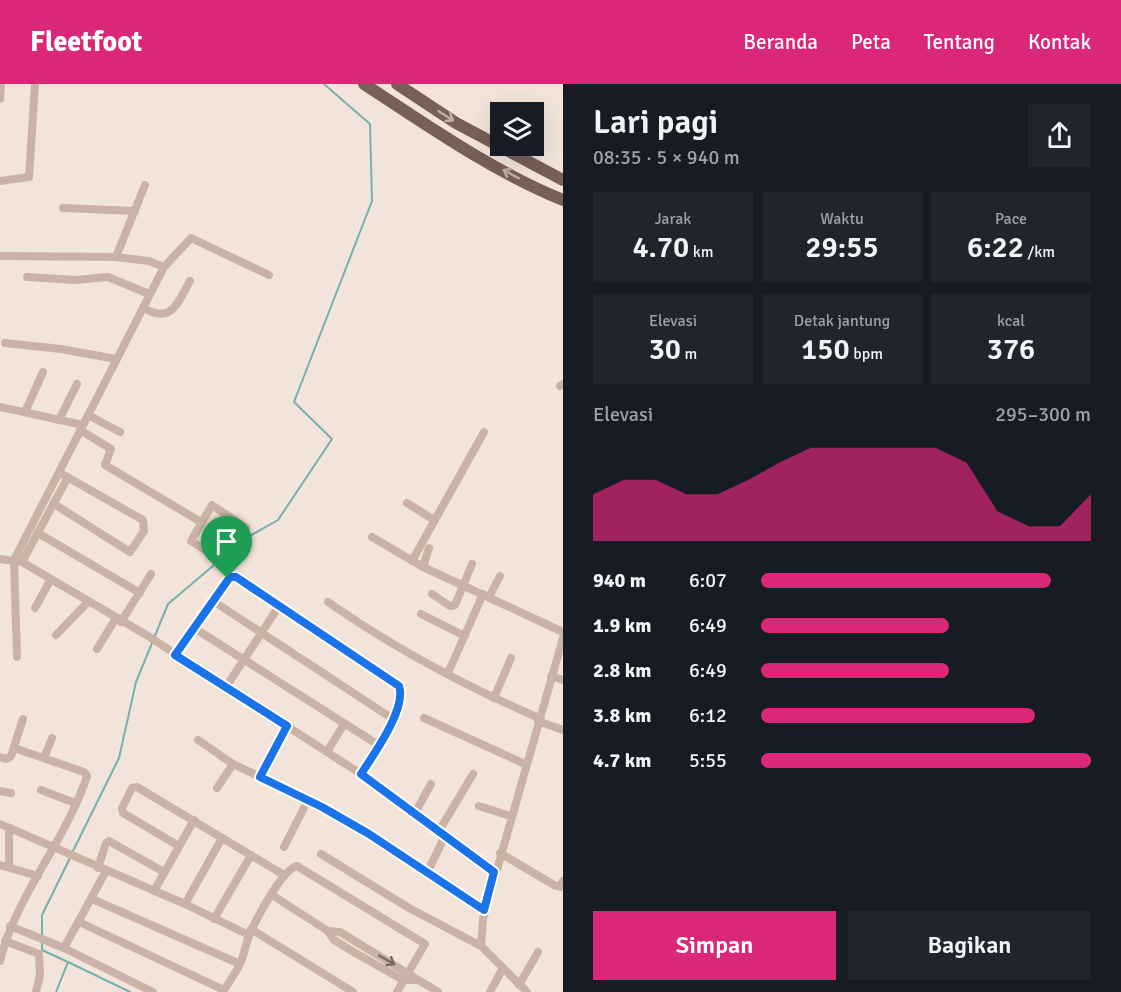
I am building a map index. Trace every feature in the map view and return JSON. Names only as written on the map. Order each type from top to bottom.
[{"type":"main road","points":[[364,84],[448,139],[542,192],[563,200]]},
{"type":"main road","points":[[397,84],[456,123],[563,180]]},
{"type":"street","points":[[0,99],[1,84]]},
{"type":"street","points":[[0,181],[29,177],[35,84]]},
{"type":"street","points":[[116,257],[145,185]]},
{"type":"street","points":[[63,208],[135,211]]},
{"type":"street","points":[[17,657],[18,561],[81,428],[164,267],[191,238],[269,275]]},
{"type":"street","points":[[0,256],[116,257],[149,261],[164,267]]},
{"type":"street","points":[[27,277],[64,280],[108,277],[149,294]]},
{"type":"street","points":[[143,308],[157,314],[167,314],[175,307],[190,281]]},
{"type":"street","points":[[4,343],[116,359]]},
{"type":"street","points":[[25,412],[43,372]]},
{"type":"street","points":[[59,420],[77,384]]},
{"type":"street","points":[[0,406],[59,420],[81,428],[111,449],[105,465],[201,522]]},
{"type":"street","points":[[88,415],[120,432]]},
{"type":"street","points":[[412,561],[484,432]]},
{"type":"street","points":[[54,504],[130,552],[145,527],[142,520],[60,473]]},
{"type":"street","points":[[18,561],[38,533],[68,477]]},
{"type":"street","points":[[407,503],[434,520]]},
{"type":"street","points":[[211,554],[191,541],[212,505],[246,528]]},
{"type":"street","points":[[38,533],[140,593]]},
{"type":"street","points":[[372,537],[423,567],[563,632]]},
{"type":"street","points":[[423,567],[429,548]]},
{"type":"street","points":[[0,559],[18,561],[148,636],[361,774],[494,872]]},
{"type":"street","points":[[432,594],[453,605],[457,603],[472,564]]},
{"type":"street","points":[[97,649],[140,593],[151,574]]},
{"type":"street","points":[[448,673],[486,596],[500,576]]},
{"type":"street","points":[[175,655],[227,578],[233,577],[279,606],[399,686],[401,696],[393,719],[380,746],[361,774]]},
{"type":"street","points":[[35,608],[51,579]]},
{"type":"street","points":[[213,601],[393,719]]},
{"type":"street","points":[[56,635],[88,602]]},
{"type":"street","points":[[328,602],[408,653],[538,720],[563,730]]},
{"type":"street","points":[[226,687],[279,606]]},
{"type":"street","points":[[422,614],[465,636]]},
{"type":"street","points":[[194,628],[380,746]]},
{"type":"street","points":[[481,946],[484,910],[494,872],[563,638]]},
{"type":"street","points":[[494,698],[511,658]]},
{"type":"street","points":[[550,676],[563,680]]},
{"type":"street","points":[[424,718],[525,764]]},
{"type":"street","points":[[0,758],[9,758],[23,719]]},
{"type":"street","points":[[327,752],[344,724]]},
{"type":"street","points":[[260,777],[287,726]]},
{"type":"street","points":[[44,758],[52,738]]},
{"type":"street","points":[[198,740],[233,764],[308,800],[428,871],[484,910]]},
{"type":"street","points":[[0,961],[5,941],[38,876],[56,850],[87,778],[86,773],[14,748]]},
{"type":"street","points":[[217,788],[233,764]]},
{"type":"street","points":[[428,871],[442,833],[473,774]]},
{"type":"street","points":[[415,813],[431,784]]},
{"type":"street","points":[[179,846],[123,813],[122,808],[132,788],[137,787],[284,875]]},
{"type":"street","points":[[41,790],[75,803]]},
{"type":"street","points":[[0,791],[11,793]]},
{"type":"street","points":[[284,847],[308,800]]},
{"type":"street","points":[[479,806],[510,816]]},
{"type":"street","points":[[154,891],[194,820]]},
{"type":"street","points":[[0,824],[185,904],[214,919],[250,932],[353,992]]},
{"type":"street","points":[[9,828],[9,866]]},
{"type":"street","points":[[185,904],[222,838]]},
{"type":"street","points":[[64,948],[92,899],[102,851],[109,842],[164,872]]},
{"type":"street","points":[[321,854],[399,902],[481,946],[527,992]]},
{"type":"street","points":[[500,854],[554,885],[560,887],[563,882]]},
{"type":"street","points":[[214,919],[251,855]]},
{"type":"street","points":[[0,865],[38,876]]},
{"type":"street","points":[[79,922],[223,991],[240,964],[250,932],[284,875],[294,867],[302,868],[425,944],[397,992]]},
{"type":"street","points":[[272,895],[328,931],[334,940],[363,958],[403,980],[417,981]]},
{"type":"street","points":[[92,899],[240,964]]},
{"type":"street","points":[[13,927],[54,943],[153,992]]},
{"type":"street","points":[[328,931],[340,932],[438,992]]},
{"type":"street","points":[[5,941],[39,954],[40,975],[36,992]]},
{"type":"street","points":[[363,958],[368,950]]},
{"type":"street","points":[[519,985],[538,952]]},
{"type":"street","points":[[490,992],[502,968]]},
{"type":"waterway","points":[[72,853],[119,758],[136,682],[168,604],[246,538],[278,520],[332,439],[294,402],[372,201],[370,124],[324,84]]},
{"type":"waterway","points":[[42,936],[42,915],[70,858]]},
{"type":"waterway","points":[[42,941],[42,950],[68,962],[56,992]]},
{"type":"waterway","points":[[68,962],[130,992]]},
{"type":"route","points":[[236,577],[310,624],[399,686],[401,696],[393,719],[380,746],[361,774],[494,872],[484,910],[369,834],[322,807],[291,794],[260,777],[287,726],[175,655],[227,578],[236,577]]}]
